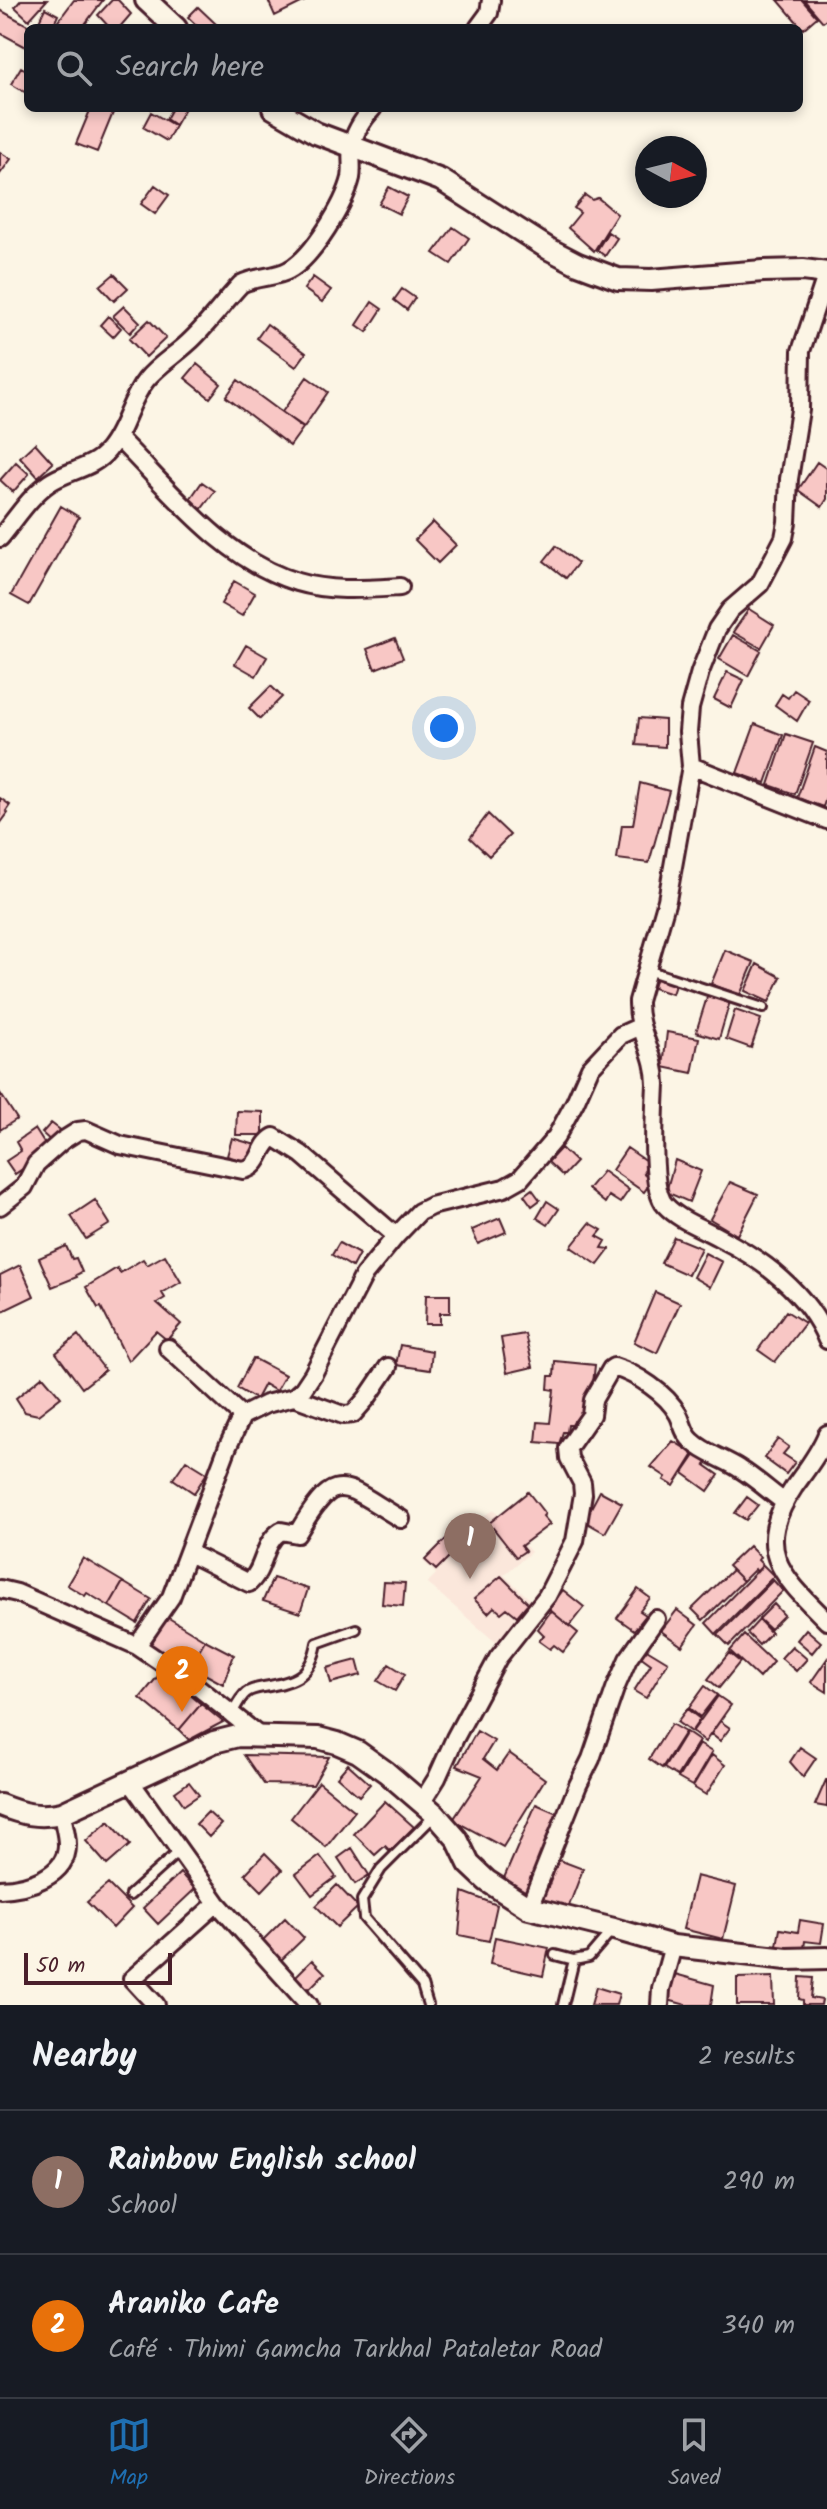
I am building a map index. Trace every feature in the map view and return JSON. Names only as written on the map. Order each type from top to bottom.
[{"type":"street","points":[[146,0],[172,24]]},
{"type":"street","points":[[481,24],[489,13],[491,0]]},
{"type":"street","points":[[280,112],[316,133],[441,180],[549,249],[618,279],[763,271],[827,273],[801,351],[800,410],[784,538],[760,584],[730,610],[717,629],[700,672],[690,708],[688,732],[691,766],[667,900],[638,1001],[641,1026],[654,1058],[655,1172],[657,1190],[663,1204],[680,1217],[759,1260],[812,1310],[827,1340]]},
{"type":"street","points":[[0,538],[50,482],[90,465],[107,452],[145,381],[189,342],[241,284],[252,278],[286,273],[310,249],[337,214],[347,194],[352,173],[352,145],[369,112]]},
{"type":"street","points":[[117,437],[212,534],[254,563],[297,582],[355,590],[400,587]]},
{"type":"street","points":[[691,766],[827,820]]},
{"type":"street","points":[[137,1646],[171,1597],[242,1416],[266,1404],[294,1397],[303,1389],[364,1275],[419,1212],[431,1206],[504,1188],[520,1179],[556,1137],[590,1068],[621,1035],[641,1026]]},
{"type":"street","points":[[0,1206],[24,1187],[36,1164],[78,1131],[86,1130],[120,1145],[243,1170],[256,1164],[268,1140],[274,1137],[301,1154],[396,1236]]},
{"type":"street","points":[[168,1348],[242,1416]]},
{"type":"street","points":[[294,1397],[343,1415],[353,1414],[359,1410],[388,1367]]},
{"type":"street","points":[[429,1808],[437,1778],[455,1738],[498,1658],[547,1596],[575,1541],[583,1494],[582,1483],[569,1458],[568,1448],[591,1415],[593,1400],[611,1369],[620,1369],[651,1387],[671,1405],[692,1442],[741,1470],[784,1502]]},
{"type":"street","points":[[827,1434],[817,1455],[784,1502],[774,1525],[773,1538],[781,1569],[789,1583],[827,1621]]},
{"type":"street","points":[[189,1553],[249,1583],[259,1570],[271,1537],[281,1531],[297,1534],[313,1506],[329,1489],[337,1487],[351,1490],[401,1519]]},
{"type":"street","points":[[0,1589],[17,1593],[137,1646],[262,1738]]},
{"type":"street","points":[[529,1908],[591,1759],[623,1669],[656,1619]]},
{"type":"street","points":[[0,1805],[22,1814],[44,1816],[62,1813],[214,1742],[238,1736],[318,1738],[358,1752],[377,1765],[429,1808],[457,1839],[469,1864],[494,1887],[529,1908],[673,1946],[787,1959],[827,1958]]},
{"type":"street","points":[[130,1781],[217,1903],[309,2005]]},
{"type":"street","points":[[0,1889],[24,1888],[45,1879],[61,1863],[68,1847],[62,1813]]},
{"type":"street","points":[[156,2005],[132,1979],[217,1903]]},
{"type":"street","points":[[660,2005],[661,1989],[673,1946]]},
{"type":"lane","points":[[647,970],[763,1008]]},
{"type":"lane","points":[[232,1714],[245,1694],[253,1689],[281,1684],[307,1670],[314,1660],[317,1643],[356,1629]]},
{"type":"lane","points":[[428,2005],[422,1985],[364,1918],[362,1900],[381,1869],[429,1808]]},
{"type":"lane","points":[[130,1895],[180,1850]]},
{"type":"lane","points":[[555,1955],[574,1960],[589,1957],[614,1929]]},
{"type":"lane","points":[[563,2005],[574,1960]]},
{"type":"shaded area","points":[[495,1510],[531,1552],[504,1575],[536,1605],[500,1646],[427,1583],[436,1574],[423,1561],[457,1528]]},
{"type":"building","points":[[21,0],[47,0],[29,20],[15,7]]},
{"type":"building","points":[[74,0],[103,0],[85,24],[56,24]]},
{"type":"building","points":[[112,0],[118,0],[131,14],[122,24],[106,24],[98,15]]},
{"type":"building","points":[[268,0],[307,0],[275,16]]},
{"type":"building","points":[[778,0],[802,0],[817,17],[803,29],[803,24],[799,24]]},
{"type":"building","points":[[804,0],[827,0],[827,19],[823,22]]},
{"type":"building","points":[[198,7],[216,24],[195,24],[188,17]]},
{"type":"building","points":[[45,8],[58,15],[54,24],[39,21]]},
{"type":"building","points":[[0,10],[26,24],[24,46],[0,33]]},
{"type":"building","points":[[21,67],[24,69],[24,92],[11,84]]},
{"type":"building","points":[[89,112],[113,112],[97,152],[76,144]]},
{"type":"building","points":[[151,112],[175,126],[167,141],[143,127]]},
{"type":"building","points":[[170,112],[183,112],[175,125],[166,119]]},
{"type":"building","points":[[0,152],[11,159],[0,174]]},
{"type":"building","points":[[155,185],[169,195],[155,214],[141,204]]},
{"type":"building","points":[[389,187],[408,197],[399,214],[379,204]]},
{"type":"building","points":[[585,195],[592,200],[598,198],[617,214],[594,251],[568,228],[580,213],[574,208]]},
{"type":"building","points":[[453,227],[469,238],[451,264],[434,253]]},
{"type":"building","points":[[608,232],[617,238],[605,256],[597,250]]},
{"type":"building","points":[[114,274],[128,288],[114,301],[100,286]]},
{"type":"building","points":[[313,277],[331,290],[322,302],[304,289]]},
{"type":"building","points":[[402,289],[415,298],[407,310],[394,300]]},
{"type":"building","points":[[372,302],[382,309],[367,332],[357,325]]},
{"type":"building","points":[[124,306],[140,322],[130,333],[113,316]]},
{"type":"building","points":[[108,316],[121,328],[113,337],[100,325]]},
{"type":"building","points":[[149,320],[166,338],[146,357],[129,339]]},
{"type":"building","points":[[267,324],[306,353],[296,367],[257,338]]},
{"type":"building","points":[[197,364],[221,384],[210,398],[185,378]]},
{"type":"building","points":[[307,377],[328,392],[304,427],[282,412]]},
{"type":"building","points":[[238,380],[303,428],[290,446],[226,397]]},
{"type":"building","points":[[35,443],[53,463],[38,477],[20,457]]},
{"type":"building","points":[[16,462],[29,474],[13,492],[0,480]]},
{"type":"building","points":[[817,462],[827,469],[827,499],[822,507],[798,490]]},
{"type":"building","points":[[202,482],[215,491],[200,511],[188,502]]},
{"type":"building","points":[[61,506],[79,517],[29,605],[11,595]]},
{"type":"building","points":[[433,522],[456,545],[438,563],[415,540]]},
{"type":"building","points":[[556,546],[578,563],[566,578],[544,561]]},
{"type":"building","points":[[234,581],[255,593],[242,616],[221,604]]},
{"type":"building","points":[[749,609],[774,625],[761,648],[733,632]]},
{"type":"building","points":[[733,635],[761,651],[748,676],[719,659]]},
{"type":"building","points":[[395,638],[403,658],[375,669],[367,649]]},
{"type":"building","points":[[246,645],[267,657],[256,676],[235,664]]},
{"type":"building","points":[[727,672],[744,680],[731,708],[714,699]]},
{"type":"building","points":[[271,686],[282,697],[260,719],[249,708]]},
{"type":"building","points":[[794,690],[809,700],[797,721],[775,705],[782,694],[788,698]]},
{"type":"building","points":[[639,718],[665,720],[665,747],[636,745]]},
{"type":"building","points":[[755,724],[783,735],[766,783],[737,773]]},
{"type":"building","points":[[786,734],[813,743],[795,794],[769,785]]},
{"type":"building","points":[[815,747],[827,752],[827,795],[823,807],[797,798]]},
{"type":"building","points":[[640,783],[669,791],[649,863],[617,859],[622,825],[633,825]]},
{"type":"building","points":[[0,798],[10,805],[0,824]]},
{"type":"building","points":[[488,814],[510,835],[489,856],[470,838]]},
{"type":"building","points":[[725,950],[754,962],[740,995],[711,984]]},
{"type":"building","points":[[757,964],[781,977],[769,1002],[745,991]]},
{"type":"building","points":[[656,976],[676,982],[672,994],[653,988]]},
{"type":"building","points":[[709,991],[731,998],[719,1039],[696,1032]]},
{"type":"building","points":[[735,1010],[761,1019],[751,1048],[726,1039]]},
{"type":"building","points":[[667,1032],[699,1038],[692,1073],[663,1067]]},
{"type":"building","points":[[0,1093],[17,1119],[0,1130]]},
{"type":"building","points":[[237,1111],[263,1112],[263,1135],[236,1135]]},
{"type":"building","points":[[51,1123],[63,1132],[54,1144],[42,1133]]},
{"type":"building","points":[[35,1129],[49,1151],[15,1174],[6,1161],[21,1151],[16,1142]]},
{"type":"building","points":[[232,1138],[259,1146],[253,1164],[227,1156]]},
{"type":"building","points":[[561,1148],[576,1162],[563,1176],[548,1162]]},
{"type":"building","points":[[627,1148],[649,1163],[643,1173],[653,1179],[644,1192],[612,1170]]},
{"type":"building","points":[[675,1160],[701,1171],[689,1202],[666,1192]]},
{"type":"building","points":[[603,1171],[629,1190],[620,1203],[609,1196],[605,1203],[588,1189]]},
{"type":"building","points":[[730,1182],[758,1194],[737,1235],[710,1219]]},
{"type":"building","points":[[532,1189],[540,1200],[532,1206],[524,1195]]},
{"type":"building","points":[[95,1200],[110,1224],[86,1239],[71,1216]]},
{"type":"building","points":[[547,1201],[559,1209],[548,1225],[537,1218]]},
{"type":"building","points":[[500,1218],[506,1232],[478,1244],[472,1230]]},
{"type":"building","points":[[590,1223],[602,1230],[597,1236],[606,1241],[602,1248],[610,1249],[598,1265],[571,1247]]},
{"type":"building","points":[[674,1237],[701,1248],[688,1275],[661,1263]]},
{"type":"building","points":[[339,1243],[359,1254],[352,1267],[332,1255]]},
{"type":"building","points":[[66,1246],[82,1272],[52,1287],[39,1258]]},
{"type":"building","points":[[705,1253],[722,1262],[710,1287],[693,1277]]},
{"type":"building","points":[[165,1255],[181,1282],[162,1293],[165,1298],[157,1303],[181,1324],[167,1340],[156,1331],[128,1361],[101,1307],[98,1308],[86,1287],[117,1268],[120,1273],[143,1259],[147,1265]]},
{"type":"building","points":[[20,1265],[34,1296],[1,1312],[0,1275]]},
{"type":"building","points":[[655,1292],[680,1303],[657,1353],[634,1342]]},
{"type":"building","points":[[426,1295],[450,1295],[450,1313],[440,1313],[440,1324],[425,1324]]},
{"type":"building","points":[[786,1311],[805,1323],[775,1362],[758,1350]]},
{"type":"building","points":[[525,1334],[533,1367],[507,1373],[501,1338]]},
{"type":"building","points":[[78,1335],[105,1370],[82,1388],[56,1353]]},
{"type":"building","points":[[400,1345],[432,1351],[430,1370],[396,1365]]},
{"type":"building","points":[[253,1358],[285,1375],[276,1391],[264,1384],[256,1399],[237,1388]]},
{"type":"building","points":[[555,1361],[595,1365],[591,1402],[585,1422],[574,1421],[573,1425],[568,1425],[559,1444],[536,1442],[538,1422],[550,1423],[554,1390],[548,1389],[549,1376],[554,1376]]},
{"type":"building","points":[[43,1376],[61,1397],[38,1415],[25,1412],[16,1398]]},
{"type":"building","points":[[778,1439],[789,1447],[783,1454],[795,1462],[786,1474],[764,1458]]},
{"type":"building","points":[[673,1441],[694,1454],[674,1486],[651,1467]]},
{"type":"building","points":[[696,1454],[719,1475],[708,1491],[683,1473]]},
{"type":"building","points":[[186,1460],[207,1473],[194,1493],[173,1479]]},
{"type":"building","points":[[600,1491],[622,1503],[605,1533],[584,1521]]},
{"type":"building","points":[[528,1492],[550,1524],[521,1546],[525,1551],[516,1557],[493,1528],[482,1537],[478,1532]]},
{"type":"building","points":[[747,1497],[758,1505],[746,1520],[735,1513]]},
{"type":"building","points":[[457,1528],[468,1538],[436,1570],[425,1560]]},
{"type":"building","points":[[749,1546],[763,1565],[743,1581],[728,1566]]},
{"type":"building","points":[[83,1558],[123,1582],[109,1606],[67,1585]]},
{"type":"building","points":[[763,1565],[774,1576],[716,1634],[706,1623]]},
{"type":"building","points":[[732,1570],[743,1581],[703,1620],[692,1609]]},
{"type":"building","points":[[501,1576],[528,1603],[517,1616],[507,1608],[501,1613],[494,1607],[488,1613],[474,1599]]},
{"type":"building","points":[[273,1578],[308,1589],[300,1613],[263,1601]]},
{"type":"building","points":[[773,1580],[783,1591],[729,1646],[718,1635]]},
{"type":"building","points":[[123,1582],[151,1599],[137,1623],[109,1606]]},
{"type":"building","points":[[384,1582],[405,1583],[403,1606],[382,1604]]},
{"type":"building","points":[[638,1589],[650,1598],[640,1611],[646,1615],[634,1630],[617,1618]]},
{"type":"building","points":[[563,1590],[584,1607],[569,1626],[549,1609]]},
{"type":"building","points":[[774,1604],[784,1615],[770,1629],[759,1619]]},
{"type":"building","points":[[677,1610],[697,1625],[682,1646],[661,1631]]},
{"type":"building","points":[[551,1611],[578,1633],[563,1652],[554,1645],[550,1649],[539,1641],[544,1635],[538,1629]]},
{"type":"building","points":[[167,1617],[205,1640],[188,1669],[150,1646]]},
{"type":"building","points":[[759,1620],[771,1633],[759,1645],[747,1633]]},
{"type":"building","points":[[806,1629],[821,1642],[812,1653],[797,1640]]},
{"type":"building","points":[[744,1635],[773,1662],[759,1678],[730,1651]]},
{"type":"building","points":[[205,1640],[234,1655],[223,1684],[190,1666]]},
{"type":"building","points":[[792,1646],[807,1659],[796,1671],[781,1658]]},
{"type":"building","points":[[645,1648],[668,1662],[646,1698],[634,1691],[651,1664],[640,1656]]},
{"type":"building","points":[[729,1653],[740,1662],[719,1688],[708,1679]]},
{"type":"building","points":[[827,1659],[827,1692],[811,1682]]},
{"type":"building","points":[[357,1660],[361,1675],[331,1683],[327,1668]]},
{"type":"building","points":[[389,1664],[405,1674],[395,1691],[378,1681]]},
{"type":"building","points":[[162,1671],[201,1704],[179,1730],[140,1698]]},
{"type":"building","points":[[705,1686],[717,1695],[700,1717],[689,1708]]},
{"type":"building","points":[[718,1696],[731,1705],[705,1742],[692,1732]]},
{"type":"building","points":[[201,1704],[223,1722],[189,1740],[179,1730]]},
{"type":"building","points":[[687,1709],[700,1719],[691,1732],[677,1722]]},
{"type":"building","points":[[720,1721],[730,1728],[720,1741],[711,1734]]},
{"type":"building","points":[[671,1724],[685,1732],[662,1768],[649,1759]]},
{"type":"building","points":[[477,1731],[494,1741],[483,1759],[497,1770],[509,1753],[545,1779],[503,1847],[453,1820],[482,1776],[457,1766]]},
{"type":"building","points":[[686,1732],[699,1741],[677,1776],[664,1768]]},
{"type":"building","points":[[699,1744],[712,1752],[692,1786],[678,1778]]},
{"type":"building","points":[[800,1747],[816,1758],[803,1777],[790,1762]]},
{"type":"building","points":[[244,1755],[329,1757],[313,1785],[264,1784]]},
{"type":"building","points":[[712,1755],[725,1765],[706,1795],[693,1787]]},
{"type":"building","points":[[348,1764],[370,1784],[359,1796],[337,1777]]},
{"type":"building","points":[[826,1780],[827,1807],[815,1805]]},
{"type":"building","points":[[189,1782],[199,1795],[184,1805],[175,1792]]},
{"type":"building","points":[[319,1782],[355,1811],[326,1847],[291,1818]]},
{"type":"building","points":[[385,1801],[414,1827],[390,1851],[385,1846],[375,1855],[354,1834]]},
{"type":"building","points":[[536,1804],[564,1816],[530,1897],[501,1885]]},
{"type":"building","points":[[208,1812],[221,1824],[209,1837],[196,1824]]},
{"type":"building","points":[[109,1821],[130,1845],[107,1865],[86,1841]]},
{"type":"building","points":[[352,1848],[369,1875],[355,1884],[338,1858]]},
{"type":"building","points":[[265,1853],[282,1870],[262,1891],[245,1874]]},
{"type":"building","points":[[320,1856],[336,1877],[312,1895],[296,1874]]},
{"type":"building","points":[[551,1857],[583,1869],[567,1911],[535,1900]]},
{"type":"building","points":[[180,1873],[195,1889],[158,1924],[143,1908]]},
{"type":"building","points":[[696,1876],[736,1886],[723,1939],[683,1929]]},
{"type":"building","points":[[108,1884],[132,1908],[113,1928],[87,1902]]},
{"type":"building","points":[[337,1885],[358,1907],[337,1927],[316,1906]]},
{"type":"building","points":[[463,1892],[497,1905],[489,1941],[459,1935]]},
{"type":"building","points":[[285,1918],[304,1938],[276,1965],[257,1946]]},
{"type":"building","points":[[800,1920],[824,1924],[821,1943],[805,1941],[803,1955],[776,1951],[780,1929],[798,1932]]},
{"type":"building","points":[[495,1937],[549,1948],[543,1976],[490,1964]]},
{"type":"building","points":[[312,1960],[325,1973],[304,1994],[291,1981]]},
{"type":"building","points":[[675,1974],[714,1985],[711,2005],[686,2005],[668,2000]]},
{"type":"building","points":[[773,1977],[774,2005],[737,2005],[737,1978]]},
{"type":"building","points":[[800,1977],[813,1978],[811,1998],[822,2000],[821,2005],[803,2005],[803,2000],[799,1999]]},
{"type":"building","points":[[596,1987],[619,1994],[616,2005],[591,2005]]},
{"type":"place","name":"Rainbow English school","points":[[470,1579]]},
{"type":"place","name":"Araniko Cafe","points":[[182,1712]]}]
